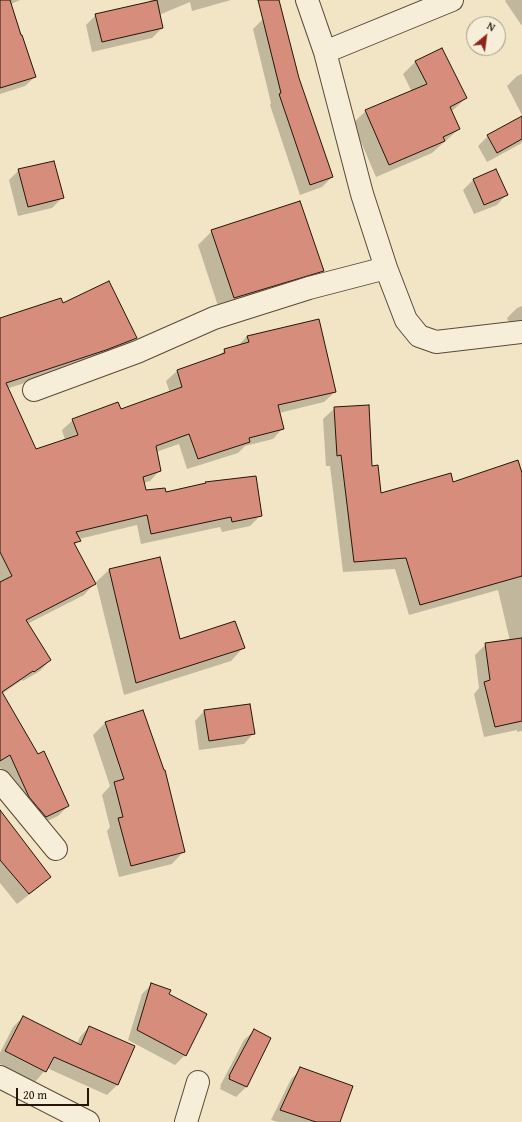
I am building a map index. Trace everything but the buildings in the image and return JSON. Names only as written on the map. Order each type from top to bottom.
[{"type":"street","points":[[307,0],[325,52],[362,194],[386,268],[406,320],[419,336],[436,342],[522,332]]},
{"type":"street","points":[[325,52],[452,0]]},
{"type":"street","points":[[34,390],[137,352],[214,318],[309,288],[386,268]]},
{"type":"street","points":[[0,781],[56,849]]},
{"type":"street","points":[[0,1077],[88,1122]]},
{"type":"street","points":[[186,1122],[198,1082]]}]
